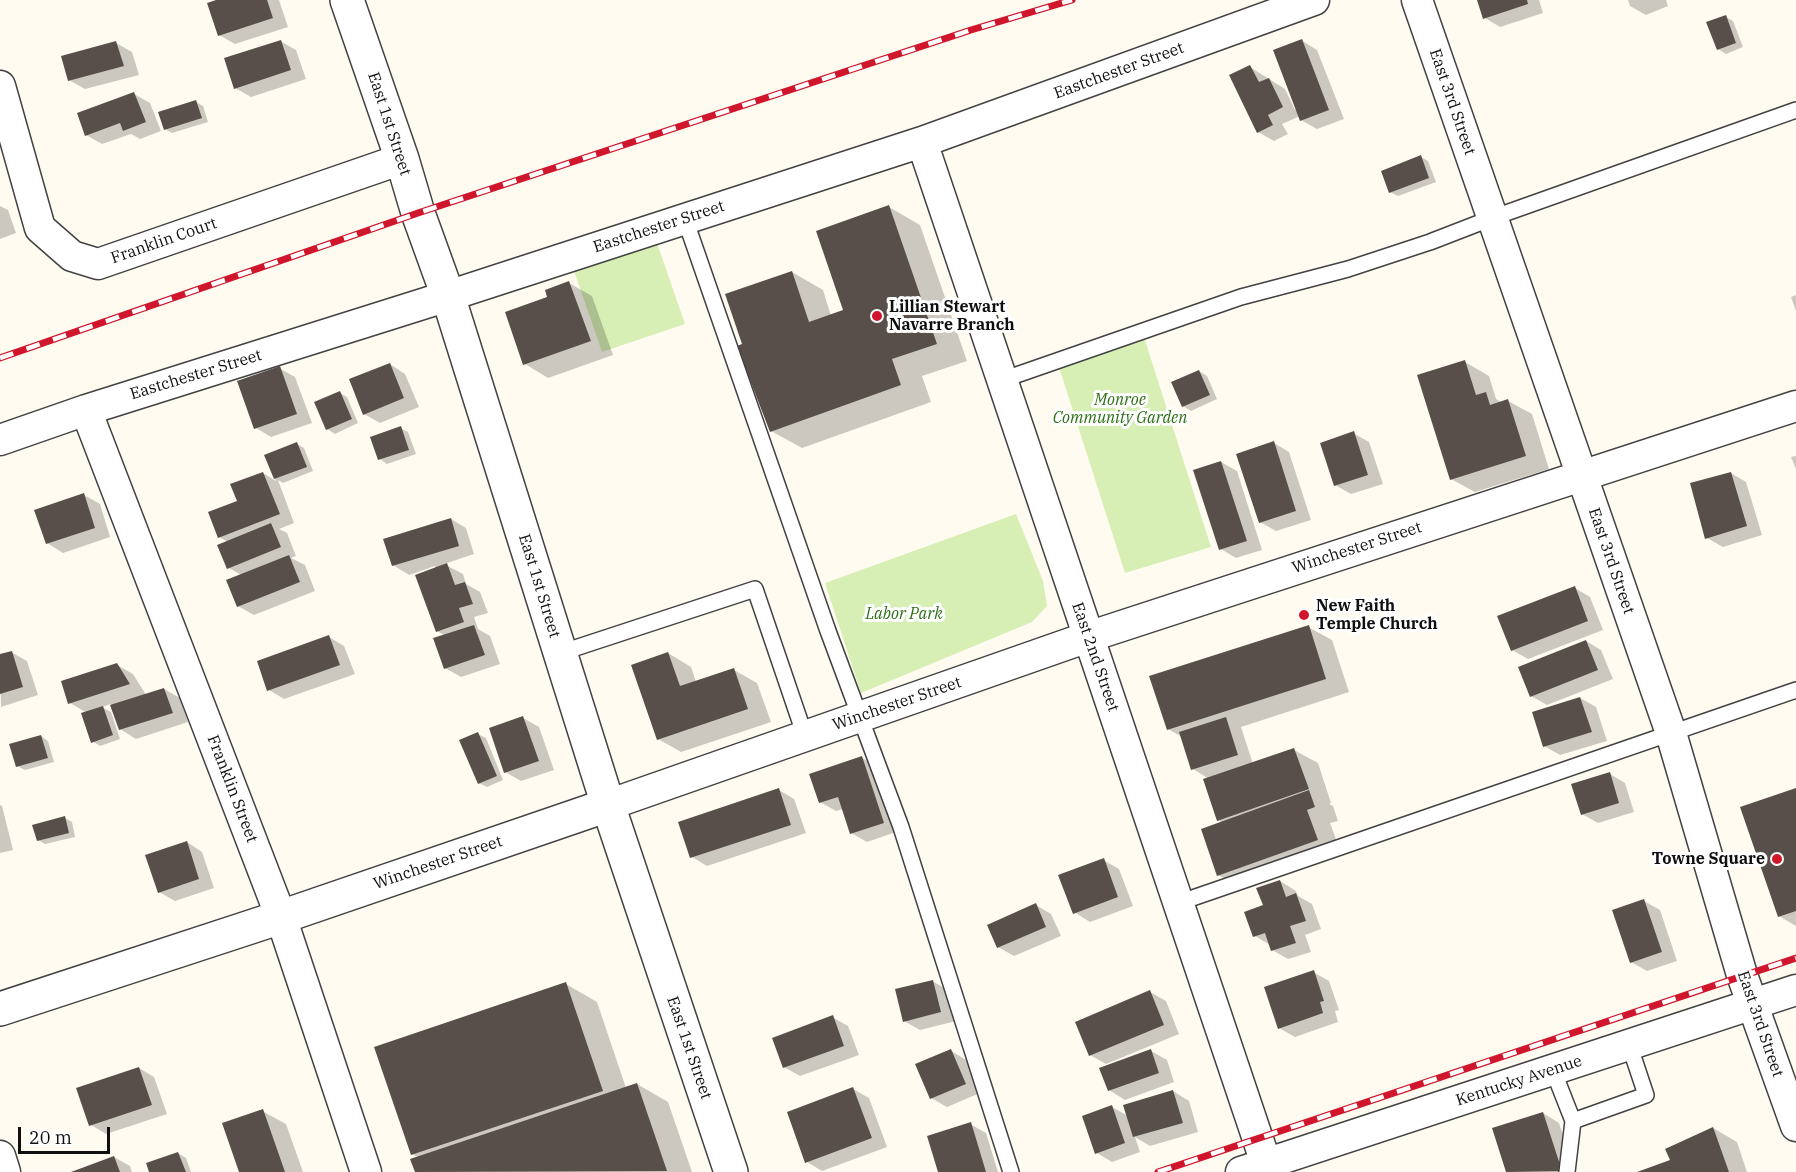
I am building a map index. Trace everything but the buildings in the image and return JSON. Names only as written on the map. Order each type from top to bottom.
[{"type":"street","name":"East 1st Street","points":[[347,0],[448,296],[608,805],[731,1172]]},
{"type":"street","name":"Eastchester Street","points":[[0,440],[86,410],[448,296],[922,142],[1314,0]]},
{"type":"street","name":"East 3rd Street","points":[[1417,0],[1671,733],[1742,975],[1796,1126]]},
{"type":"street","name":"Franklin Court","points":[[0,86],[40,228],[72,256],[98,264],[402,159]]},
{"type":"street","name":"East 2nd Street","points":[[922,142],[1178,903],[1259,1169]]},
{"type":"street","name":"Winchester Street","points":[[0,1009],[281,917],[1088,637],[1796,406]]},
{"type":"street","name":"Franklin Street","points":[[86,410],[281,917],[366,1172]]},
{"type":"street","name":"Kentucky Avenue","points":[[1259,1169],[1796,990]]},
{"type":"street","points":[[0,1156],[5,1172]]},
{"type":"lane","points":[[1002,380],[1241,297],[1348,269],[1420,246],[1492,218],[1796,110]]},
{"type":"lane","points":[[685,219],[828,631],[901,827],[1011,1172]]},
{"type":"lane","points":[[560,653],[755,589],[805,736]]},
{"type":"lane","points":[[1178,903],[1796,690]]},
{"type":"lane","points":[[1573,1121],[1646,1095],[1629,1044]]},
{"type":"lane","points":[[1553,1070],[1573,1121],[1567,1172]]},
{"type":"green space","points":[[657,243],[685,324],[602,352],[574,271]]},
{"type":"green space","name":"Monroe Community Garden","points":[[1143,334],[1211,547],[1125,573],[1057,361]]},
{"type":"green space","name":"Labor Park","points":[[1016,514],[1043,581],[1047,606],[1032,622],[861,693],[825,583]]},
{"type":"railway","points":[[0,358],[418,213],[971,30],[1072,0]]},
{"type":"railway","points":[[1158,1172],[1796,958]]},
{"type":"place","name":"Lillian Stewart Navarre Branch","points":[[877,316]]},
{"type":"place","name":"New Faith Temple Church","points":[[1304,615]]},
{"type":"place","name":"Towne Square","points":[[1777,859]]}]
